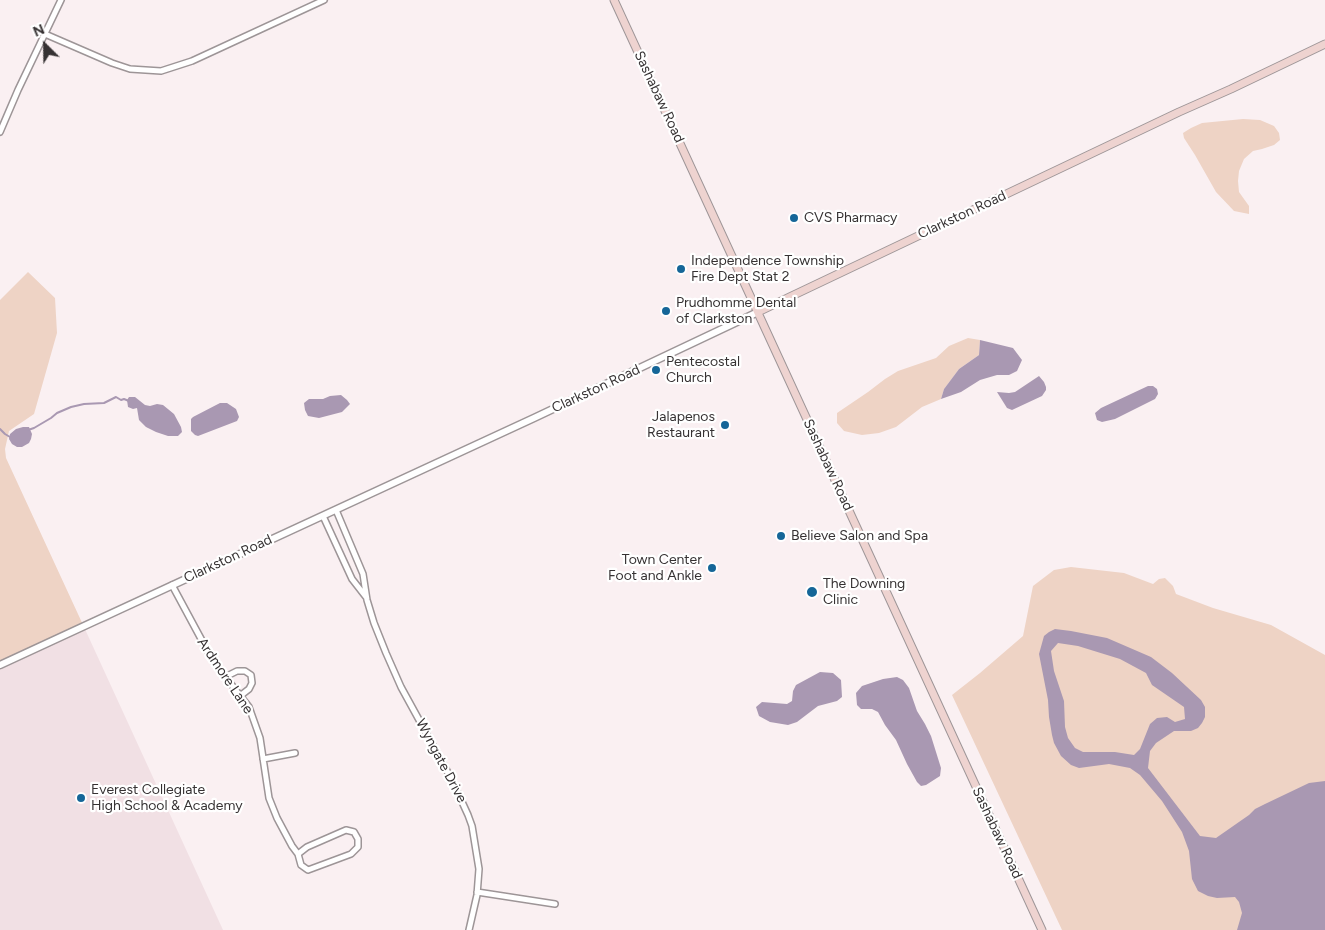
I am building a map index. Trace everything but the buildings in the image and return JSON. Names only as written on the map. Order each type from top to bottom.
[{"type":"main road","name":"Sashabaw Road","points":[[614,0],[1042,930]]},
{"type":"main road","name":"Clarkston Road","points":[[758,312],[1325,44]]},
{"type":"street","points":[[0,132],[18,90],[62,0]]},
{"type":"street","points":[[45,34],[130,69],[161,71],[192,61],[324,0]]},
{"type":"street","name":"Clarkston Road","points":[[0,665],[758,312]]},
{"type":"street","name":"Wyngate Drive","points":[[336,510],[363,574],[374,623],[393,670],[452,780],[468,814],[477,851],[479,869],[478,892],[470,930]]},
{"type":"street","name":"Wyngate Drive","points":[[323,516],[352,579],[368,600]]},
{"type":"street","name":"Ardmore Lane","points":[[172,585],[213,661],[249,707],[260,738],[269,798],[292,846],[298,854],[301,865],[308,870],[351,854],[358,847],[358,839],[354,832],[346,830],[307,847],[298,854]]},
{"type":"street","points":[[225,677],[237,671],[245,671],[251,675],[252,683],[249,689],[240,696]]},
{"type":"street","points":[[263,759],[295,753]]},
{"type":"street","points":[[478,892],[555,904]]},
{"type":"shaded area","points":[[1243,119],[1260,120],[1274,126],[1279,133],[1280,140],[1274,145],[1253,151],[1244,159],[1239,171],[1239,192],[1249,206],[1249,214],[1234,211],[1216,192],[1184,138],[1183,133],[1202,123]]},
{"type":"shaded area","points":[[28,272],[55,298],[57,333],[34,414],[9,431],[5,449],[6,458],[84,627],[0,666],[0,300]]},
{"type":"shaded area","points":[[968,338],[980,340],[979,355],[959,369],[944,389],[941,399],[922,407],[896,427],[879,433],[862,435],[844,431],[837,423],[837,413],[885,379],[898,371],[936,358],[949,346]]},
{"type":"shaded area","points":[[980,340],[1013,348],[1022,360],[1017,371],[1009,375],[997,375],[980,380],[961,392],[941,399],[944,389],[959,369],[979,355]]},
{"type":"shaded area","points":[[1039,376],[1046,387],[1042,396],[1012,410],[1007,408],[997,392],[1015,392]]},
{"type":"shaded area","points":[[1148,386],[1153,386],[1157,389],[1158,394],[1155,399],[1115,419],[1102,422],[1097,420],[1095,413],[1101,408]]},
{"type":"shaded area","points":[[341,395],[350,404],[342,412],[319,418],[308,416],[304,403],[309,399],[323,399]]},
{"type":"shaded area","points":[[129,397],[135,397],[145,405],[163,405],[174,414],[182,432],[178,436],[168,436],[146,427],[139,420],[137,408],[128,407],[127,400]]},
{"type":"shaded area","points":[[220,403],[227,403],[236,409],[239,417],[237,421],[198,436],[195,435],[191,431],[191,419]]},
{"type":"shaded area","points":[[29,427],[32,434],[31,439],[29,443],[22,447],[17,447],[9,439],[10,434],[16,429]]},
{"type":"shaded area","points":[[1071,567],[1124,573],[1153,584],[1159,579],[1165,578],[1173,586],[1176,594],[1213,608],[1271,625],[1325,655],[1325,930],[1062,930],[952,695],[1023,636],[1033,586],[1054,570]]},
{"type":"shaded area","name":"Everest Collegiate High School & Academy","points":[[84,627],[223,930],[0,930],[0,666]]},
{"type":"shaded area","points":[[1055,629],[1107,638],[1151,657],[1172,673],[1201,700],[1205,707],[1205,717],[1202,723],[1198,728],[1191,731],[1174,731],[1156,743],[1150,751],[1148,768],[1200,836],[1216,838],[1255,809],[1309,783],[1325,781],[1325,930],[1237,930],[1242,913],[1239,902],[1235,897],[1217,898],[1198,891],[1192,879],[1189,851],[1182,832],[1162,801],[1140,775],[1130,768],[1109,764],[1079,768],[1071,765],[1061,756],[1052,735],[1048,700],[1039,654],[1044,636]],"holes":[[[1058,643],[1078,646],[1120,659],[1146,673],[1152,685],[1184,707],[1185,719],[1175,722],[1167,717],[1157,718],[1150,724],[1140,749],[1134,755],[1115,752],[1083,752],[1075,748],[1068,738],[1065,727],[1064,701],[1054,671],[1051,651]]]},
{"type":"shaded area","points":[[820,672],[833,673],[841,680],[842,697],[837,701],[818,706],[797,722],[788,725],[770,722],[759,716],[756,707],[762,702],[787,704],[792,701],[796,685]]},
{"type":"shaded area","points":[[897,677],[903,680],[909,688],[917,711],[931,736],[941,768],[940,776],[926,785],[921,786],[917,782],[896,740],[878,712],[872,709],[861,709],[857,705],[856,693],[862,686],[883,679]]},
{"type":"waterway","points":[[28,430],[71,407],[104,403],[116,397],[129,401]]},
{"type":"waterway","points":[[0,429],[10,437]]},
{"type":"place","name":"CVS Pharmacy","points":[[794,218]]},
{"type":"place","name":"Independence Township Fire Dept Stat 2","points":[[681,269]]},
{"type":"place","name":"Prudhomme Dental of Clarkston","points":[[666,311]]},
{"type":"place","name":"Pentecostal Church","points":[[656,370]]},
{"type":"place","name":"Jalapenos Restaurant","points":[[725,425]]},
{"type":"place","name":"Believe Salon and Spa","points":[[781,536]]},
{"type":"place","name":"Town Center Foot and Ankle","points":[[712,568]]},
{"type":"place","name":"The Downing Clinic","points":[[812,592]]},
{"type":"place","name":"Everest Collegiate High School & Academy","points":[[81,798]]}]
